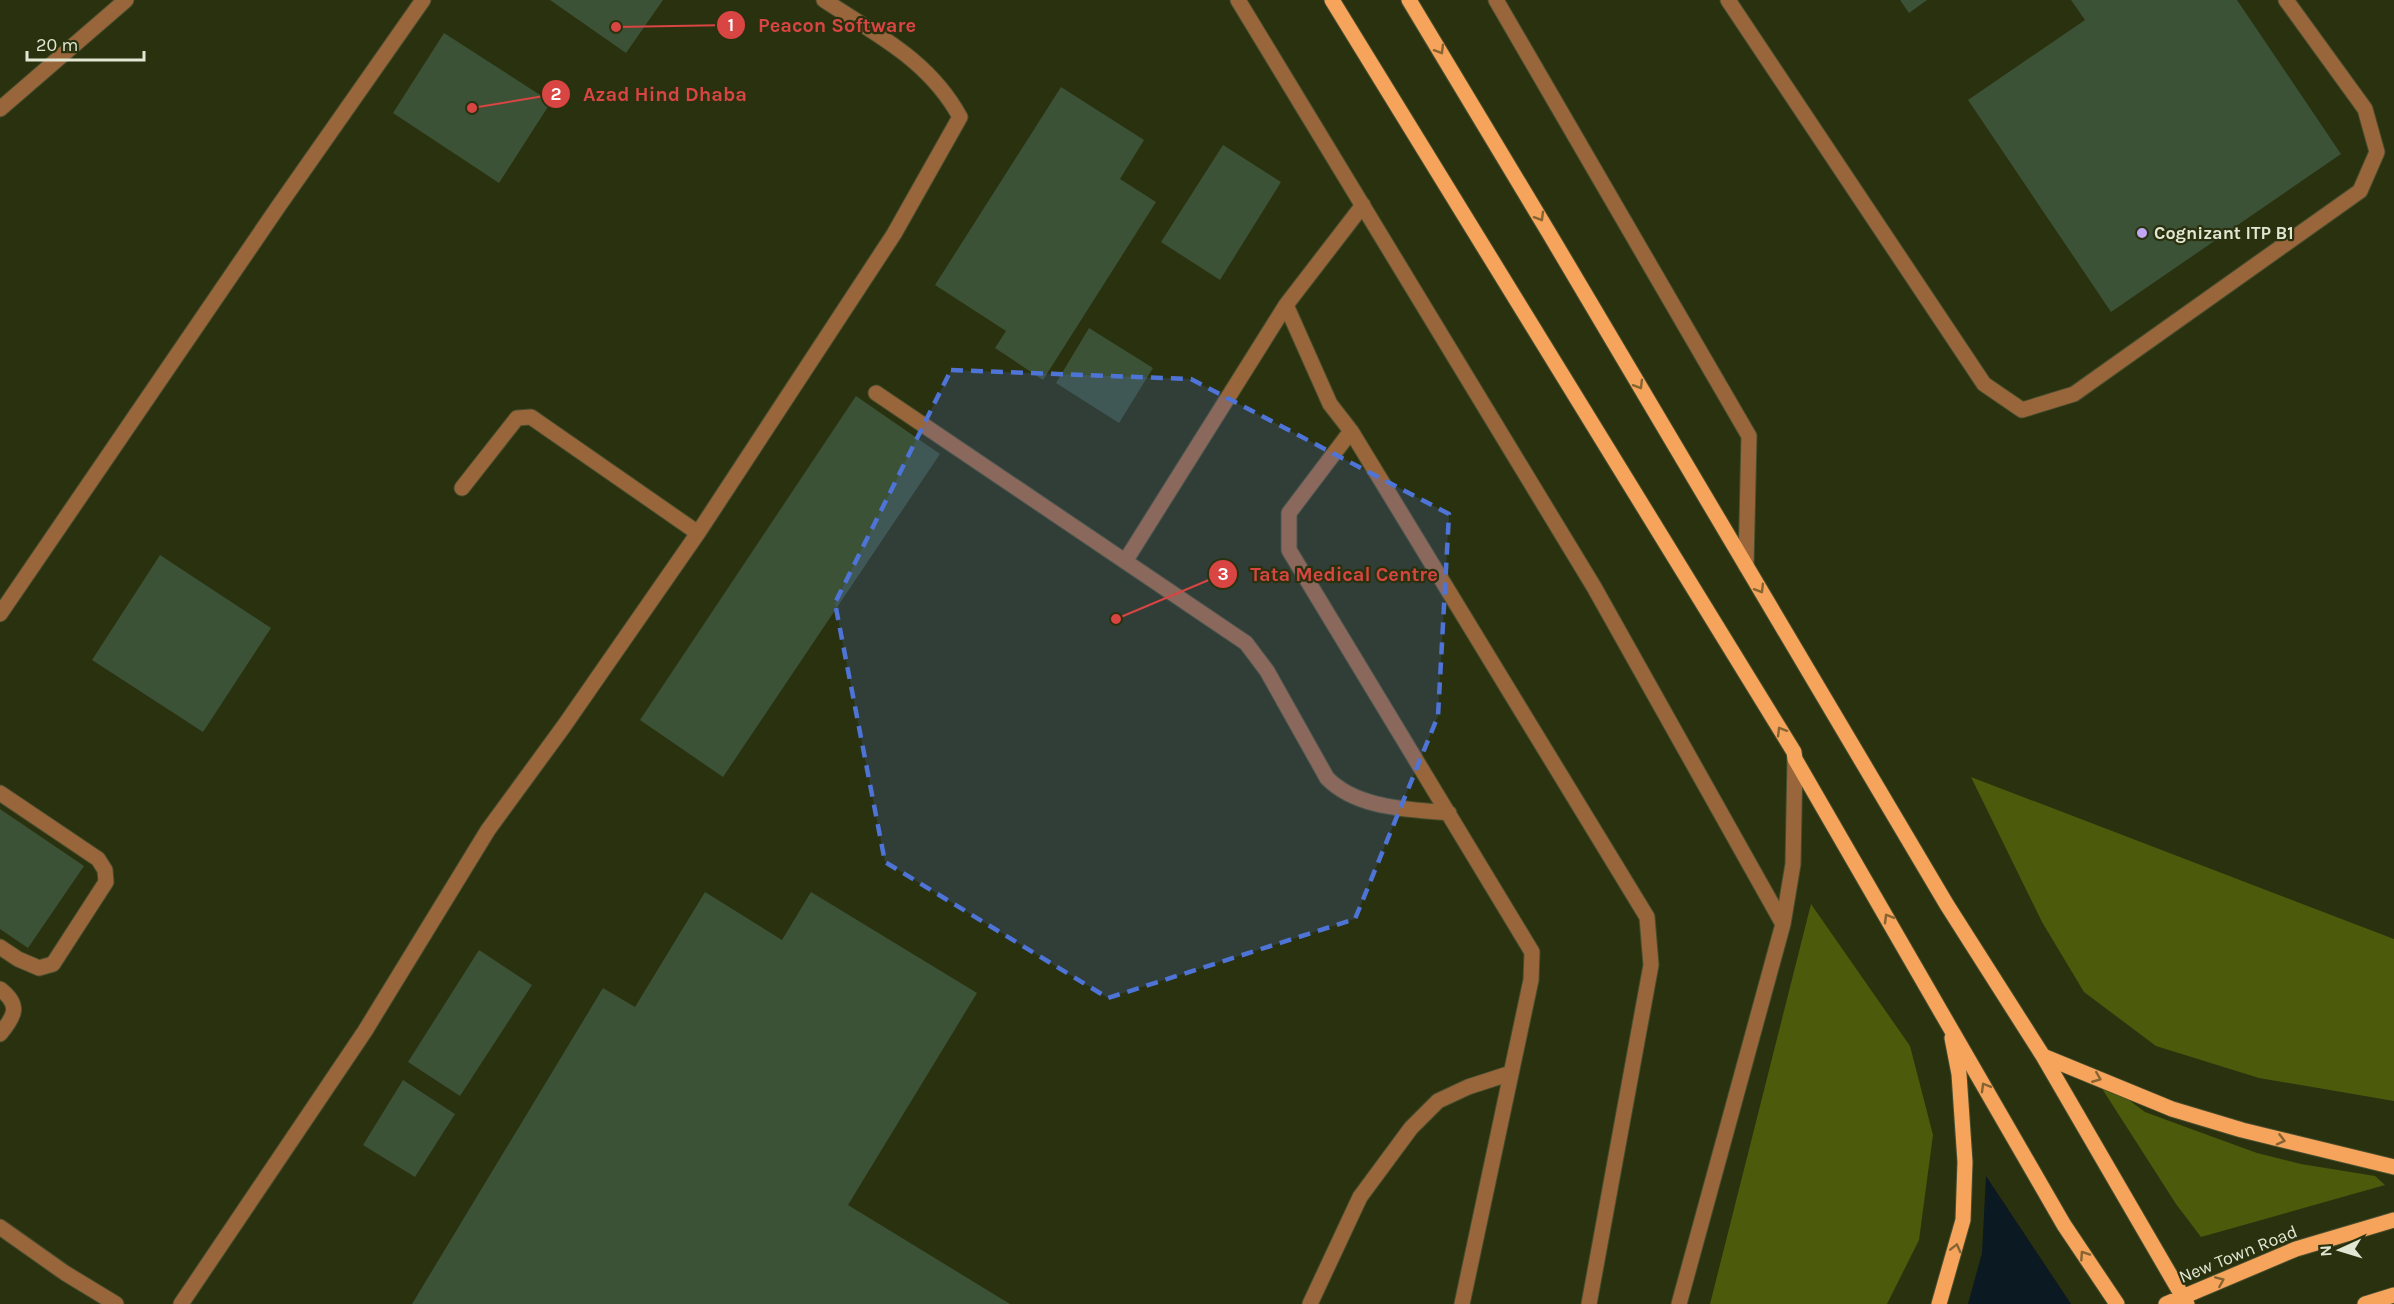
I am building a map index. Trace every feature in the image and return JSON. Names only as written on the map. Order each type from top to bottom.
[{"type":"main road","points":[[1332,0],[1794,752],[1795,759],[2064,1225],[2116,1304]]},
{"type":"main road","points":[[1409,0],[1947,906],[2043,1056],[2185,1301]]},
{"type":"main road","points":[[1939,1304],[1963,1220],[1965,1162],[1959,1074],[1950,1026]]},
{"type":"main road","points":[[2043,1056],[2172,1109],[2242,1130],[2394,1167]]},
{"type":"main road","name":"New Town Road","points":[[2166,1304],[2185,1301],[2296,1250],[2394,1220]]},
{"type":"main road","points":[[2364,1304],[2394,1295]]},
{"type":"street","points":[[0,109],[126,0]]},
{"type":"street","points":[[0,614],[278,207],[423,0]]},
{"type":"street","points":[[181,1304],[365,1031],[488,830],[564,726],[698,533],[894,234],[960,117],[948,94],[912,57],[824,0]]},
{"type":"street","points":[[1238,0],[1594,587],[1784,924]]},
{"type":"street","points":[[1496,0],[1749,436],[1746,566]]},
{"type":"street","points":[[1728,0],[1984,384],[2022,410],[2074,394],[2360,191],[2377,152],[2365,109],[2286,0]]},
{"type":"street","points":[[1126,560],[1286,305],[1362,205]]},
{"type":"street","points":[[1286,305],[1330,404],[1351,431],[1647,917],[1651,965],[1589,1304]]},
{"type":"street","points":[[876,393],[1246,643],[1267,672],[1327,778],[1335,786],[1355,796],[1386,806],[1449,813]]},
{"type":"street","points":[[462,488],[517,418],[531,417],[698,533]]},
{"type":"street","points":[[1351,431],[1289,513],[1289,550],[1532,952],[1531,980],[1462,1304]]},
{"type":"street","points":[[1679,1304],[1784,924],[1793,864],[1795,759]]},
{"type":"street","points":[[0,793],[98,859],[105,870],[106,882],[53,964],[39,968],[18,959],[0,947]]},
{"type":"street","points":[[0,989],[10,996],[14,1004],[11,1020],[0,1034]]},
{"type":"street","points":[[1310,1304],[1360,1197],[1411,1128],[1438,1101],[1468,1087],[1512,1073]]},
{"type":"street","points":[[0,1227],[65,1273],[116,1304]]},
{"type":"highlighted area","points":[[951,370],[1191,379],[1449,514],[1438,716],[1355,919],[1108,998],[885,862],[835,603]]},
{"type":"green space","points":[[1971,777],[2394,939],[2394,1101],[2259,1078],[2156,1046],[2084,992],[2042,922]]},
{"type":"green space","points":[[1811,904],[1910,1046],[1933,1135],[1919,1240],[1887,1304],[1710,1304]]},
{"type":"green space","points":[[2110,1086],[2145,1112],[2257,1153],[2301,1164],[2375,1176],[2385,1185],[2201,1237],[2176,1204],[2101,1087]]},
{"type":"water","points":[[1986,1176],[2071,1304],[1968,1304],[1982,1253]]},
{"type":"building","points":[[550,0],[663,0],[626,53]]},
{"type":"building","points":[[1900,0],[1927,0],[1909,13]]},
{"type":"building","name":"Cognizant ITP B1","points":[[2071,0],[2237,0],[2341,154],[2111,312],[1968,100],[2085,20]]},
{"type":"building","points":[[444,33],[551,102],[499,183],[393,113]]},
{"type":"building","points":[[1061,87],[1144,140],[1120,179],[1156,202],[1043,380],[995,348],[1006,331],[935,285]]},
{"type":"building","points":[[1223,145],[1281,182],[1220,280],[1161,242]]},
{"type":"building","points":[[1089,328],[1153,368],[1119,423],[1056,383]]},
{"type":"building","points":[[856,396],[940,454],[723,777],[640,720]]},
{"type":"building","points":[[160,555],[271,628],[203,732],[92,660]]},
{"type":"building","points":[[0,809],[84,866],[28,948],[0,929]]},
{"type":"building","points":[[705,892],[782,940],[811,892],[977,993],[848,1205],[1010,1304],[412,1304],[603,988],[635,1007]]},
{"type":"building","points":[[479,950],[532,985],[460,1096],[408,1062]]},
{"type":"building","points":[[403,1080],[455,1114],[415,1177],[363,1145]]},
{"type":"place","name":"Peacon Software","points":[[616,27]]},
{"type":"place","name":"Azad Hind Dhaba","points":[[472,108]]},
{"type":"place","name":"Cognizant ITP B1","points":[[2142,233]]},
{"type":"place","name":"Tata Medical Centre","points":[[1116,619]]}]
